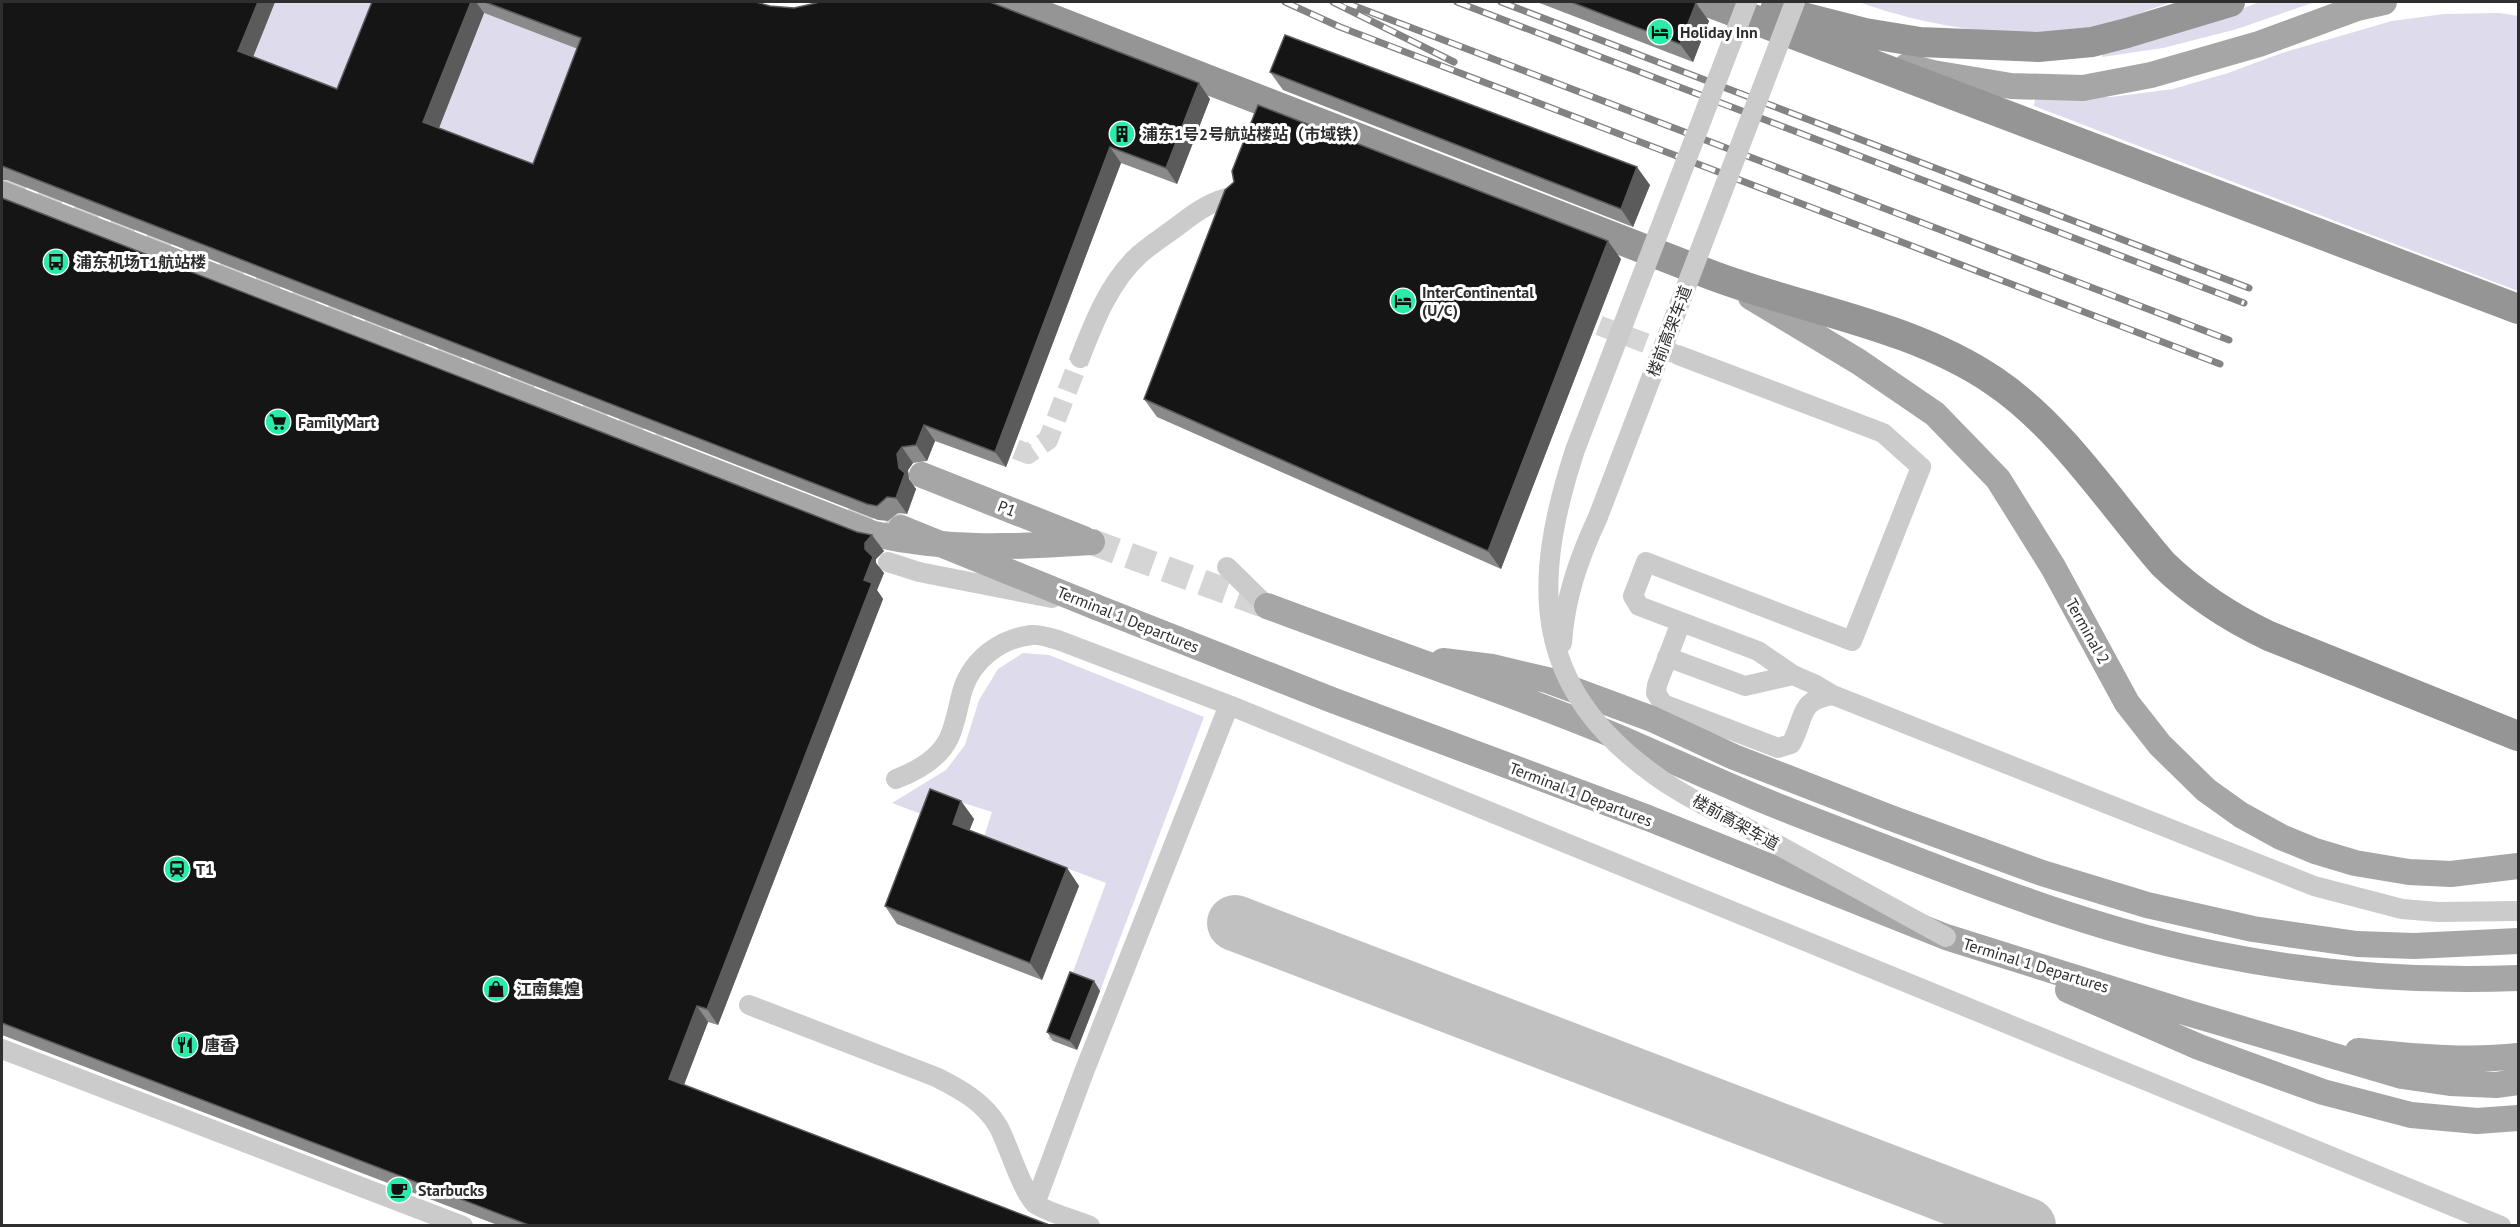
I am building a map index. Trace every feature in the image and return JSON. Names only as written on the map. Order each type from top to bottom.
[{"type":"highway","points":[[1008,2],[1711,275],[1919,341],[1971,366],[1996,382],[2036,415],[2087,472],[2163,564],[2204,600],[2230,617],[2269,636],[2518,736]]},
{"type":"highway","points":[[1708,2],[2518,309]]},
{"type":"highway","points":[[1741,2],[1865,33],[1920,42],[2038,47],[2104,39],[2230,2]]},
{"type":"main road","points":[[1784,31],[1933,73],[2012,86],[2084,88],[2184,66],[2259,44],[2357,8],[2384,2]]},
{"type":"main road","name":"P1","points":[[2,194],[874,534],[907,542],[993,548],[1092,542],[922,475]]},
{"type":"main road","name":"Terminal 2","points":[[1711,275],[1819,338],[1935,414],[1998,479],[2053,567],[2127,703],[2160,745],[2206,790],[2241,815],[2282,837],[2315,851],[2355,863],[2409,872],[2451,874],[2518,866]]},
{"type":"main road","name":"Terminal 1 Departures","points":[[901,528],[1332,700],[1637,814],[1946,937],[2269,1036]]},
{"type":"main road","points":[[1267,606],[1616,737],[1755,797],[2026,901],[2158,940],[2226,956],[2352,974],[2461,980],[2518,978]]},
{"type":"main road","points":[[1395,654],[1492,667],[1547,680],[1652,719],[1734,757],[2042,873],[2147,905],[2203,919],[2336,941],[2414,946],[2518,941]]},
{"type":"main road","points":[[1616,737],[1706,749],[1734,757]]},
{"type":"main road","points":[[1946,937],[2199,1047],[2323,1092],[2411,1115],[2477,1121],[2518,1119]]},
{"type":"main road","points":[[2269,1036],[2336,1048],[2440,1059],[2483,1060],[2518,1056]]},
{"type":"main road","points":[[2269,1036],[2402,1076],[2450,1083],[2496,1085],[2518,1082]]},
{"type":"street","name":"楼前高架车道","points":[[1747,2],[1562,490],[1549,556],[1550,619],[1560,665],[1590,715],[1614,742],[1658,778],[1946,937]]},
{"type":"street","name":"楼前高架车道","points":[[1560,665],[1564,617],[1576,569],[1603,505],[1795,2]]},
{"type":"street","points":[[1080,358],[1094,323],[1115,284],[1138,255],[1203,207],[1220,199],[1235,196]]},
{"type":"street","points":[[1678,355],[1883,433],[1921,467],[1852,641],[1646,562],[1633,596],[1639,606],[1758,651],[1792,675],[1833,695],[2314,886],[2402,909],[2438,912],[2518,911]]},
{"type":"street","points":[[888,562],[919,572],[1096,607]]},
{"type":"street","points":[[1227,567],[1267,606]]},
{"type":"street","points":[[1681,622],[1657,685],[1658,700],[1663,704],[1779,748],[1791,744],[1810,702],[1818,697],[1833,695]]},
{"type":"street","points":[[896,779],[913,773],[939,753],[949,738],[964,686],[976,664],[993,649],[1010,640],[1033,635],[1058,640],[1229,705],[2502,1226]]},
{"type":"street","points":[[1667,657],[1746,686],[1792,675]]},
{"type":"street","points":[[1035,1204],[1084,1072],[1229,705]]},
{"type":"street","points":[[749,1005],[936,1077],[977,1101],[997,1124],[1019,1175],[1035,1204],[1090,1226]]},
{"type":"street","points":[[2,1049],[463,1226]]},
{"type":"shaded area","points":[[275,2],[454,2],[593,54],[544,180],[249,67]]},
{"type":"shaded area","points":[[1859,2],[2172,2],[2102,26],[2073,31],[2011,33],[1947,26]]},
{"type":"shaded area","points":[[2260,2],[2315,2],[2237,29],[2163,48],[2102,57],[2102,50],[2227,14]]},
{"type":"shaded area","points":[[2500,13],[2518,16],[2518,291],[2034,106],[2035,97],[2111,97],[2173,89],[2228,73],[2282,53],[2392,21],[2444,14]]},
{"type":"shaded area","points":[[1023,653],[1049,655],[1204,717],[1100,991],[1077,982],[1053,1041],[1048,1039],[1106,883],[984,837],[992,812],[935,794],[926,816],[892,803],[946,770],[965,745],[979,700],[998,669]]},
{"type":"building","points":[[2,2],[258,2],[238,51],[337,89],[372,2],[471,2],[423,122],[533,164],[581,38],[485,2],[756,2],[794,8],[819,2],[990,2],[1199,83],[1166,168],[1110,147],[995,452],[924,425],[916,445],[902,447],[897,454],[899,468],[905,473],[896,498],[887,497],[877,506],[2,166]]},
{"type":"building","points":[[1571,2],[1694,2],[1696,3],[1680,44]]},
{"type":"building","points":[[1285,35],[1637,167],[1621,209],[1270,72]]},
{"type":"building","name":"InterContinental (U/C)","points":[[1258,105],[1608,241],[1488,551],[1144,399],[1225,190],[1234,182],[1232,171]]},
{"type":"building","points":[[2,198],[857,532],[872,535],[865,543],[865,549],[873,557],[864,580],[872,583],[707,1009],[697,1006],[669,1079],[1052,1226],[531,1226],[2,1023]]},
{"type":"building","points":[[930,789],[961,801],[953,824],[1067,868],[1030,963],[885,906]]},
{"type":"building","points":[[1070,972],[1094,981],[1070,1041],[1047,1032]]},
{"type":"taxiway","points":[[1235,923],[2028,1226]]},
{"type":"tunnel","points":[[2,178],[664,436]]},
{"type":"tunnel","points":[[1571,315],[1678,355]]},
{"type":"tunnel","points":[[988,438],[1028,454],[1048,440],[1080,358]]},
{"type":"tunnel","points":[[849,508],[901,528]]},
{"type":"tunnel","points":[[1092,542],[1267,606]]},
{"type":"railway","points":[[1285,2],[1340,27],[2220,364]]},
{"type":"railway","points":[[1333,2],[1454,62]]},
{"type":"railway","points":[[1344,2],[2229,340]]},
{"type":"railway","points":[[1457,2],[2244,303]]},
{"type":"railway","points":[[1501,2],[2249,288]]},
{"type":"place","name":"Holiday Inn","points":[[1660,32]]},
{"type":"place","name":"浦东1号2号航站楼站（市域铁）","points":[[1122,134]]},
{"type":"place","name":"浦东机场T1航站楼","points":[[56,262]]},
{"type":"place","name":"InterContinental (U/C)","points":[[1403,301]]},
{"type":"place","name":"FamilyMart","points":[[278,422]]},
{"type":"place","name":"T1","points":[[177,869]]},
{"type":"place","name":"江南集煌","points":[[496,989]]},
{"type":"place","name":"唐香","points":[[185,1045]]},
{"type":"place","name":"Starbucks","points":[[399,1190]]}]
